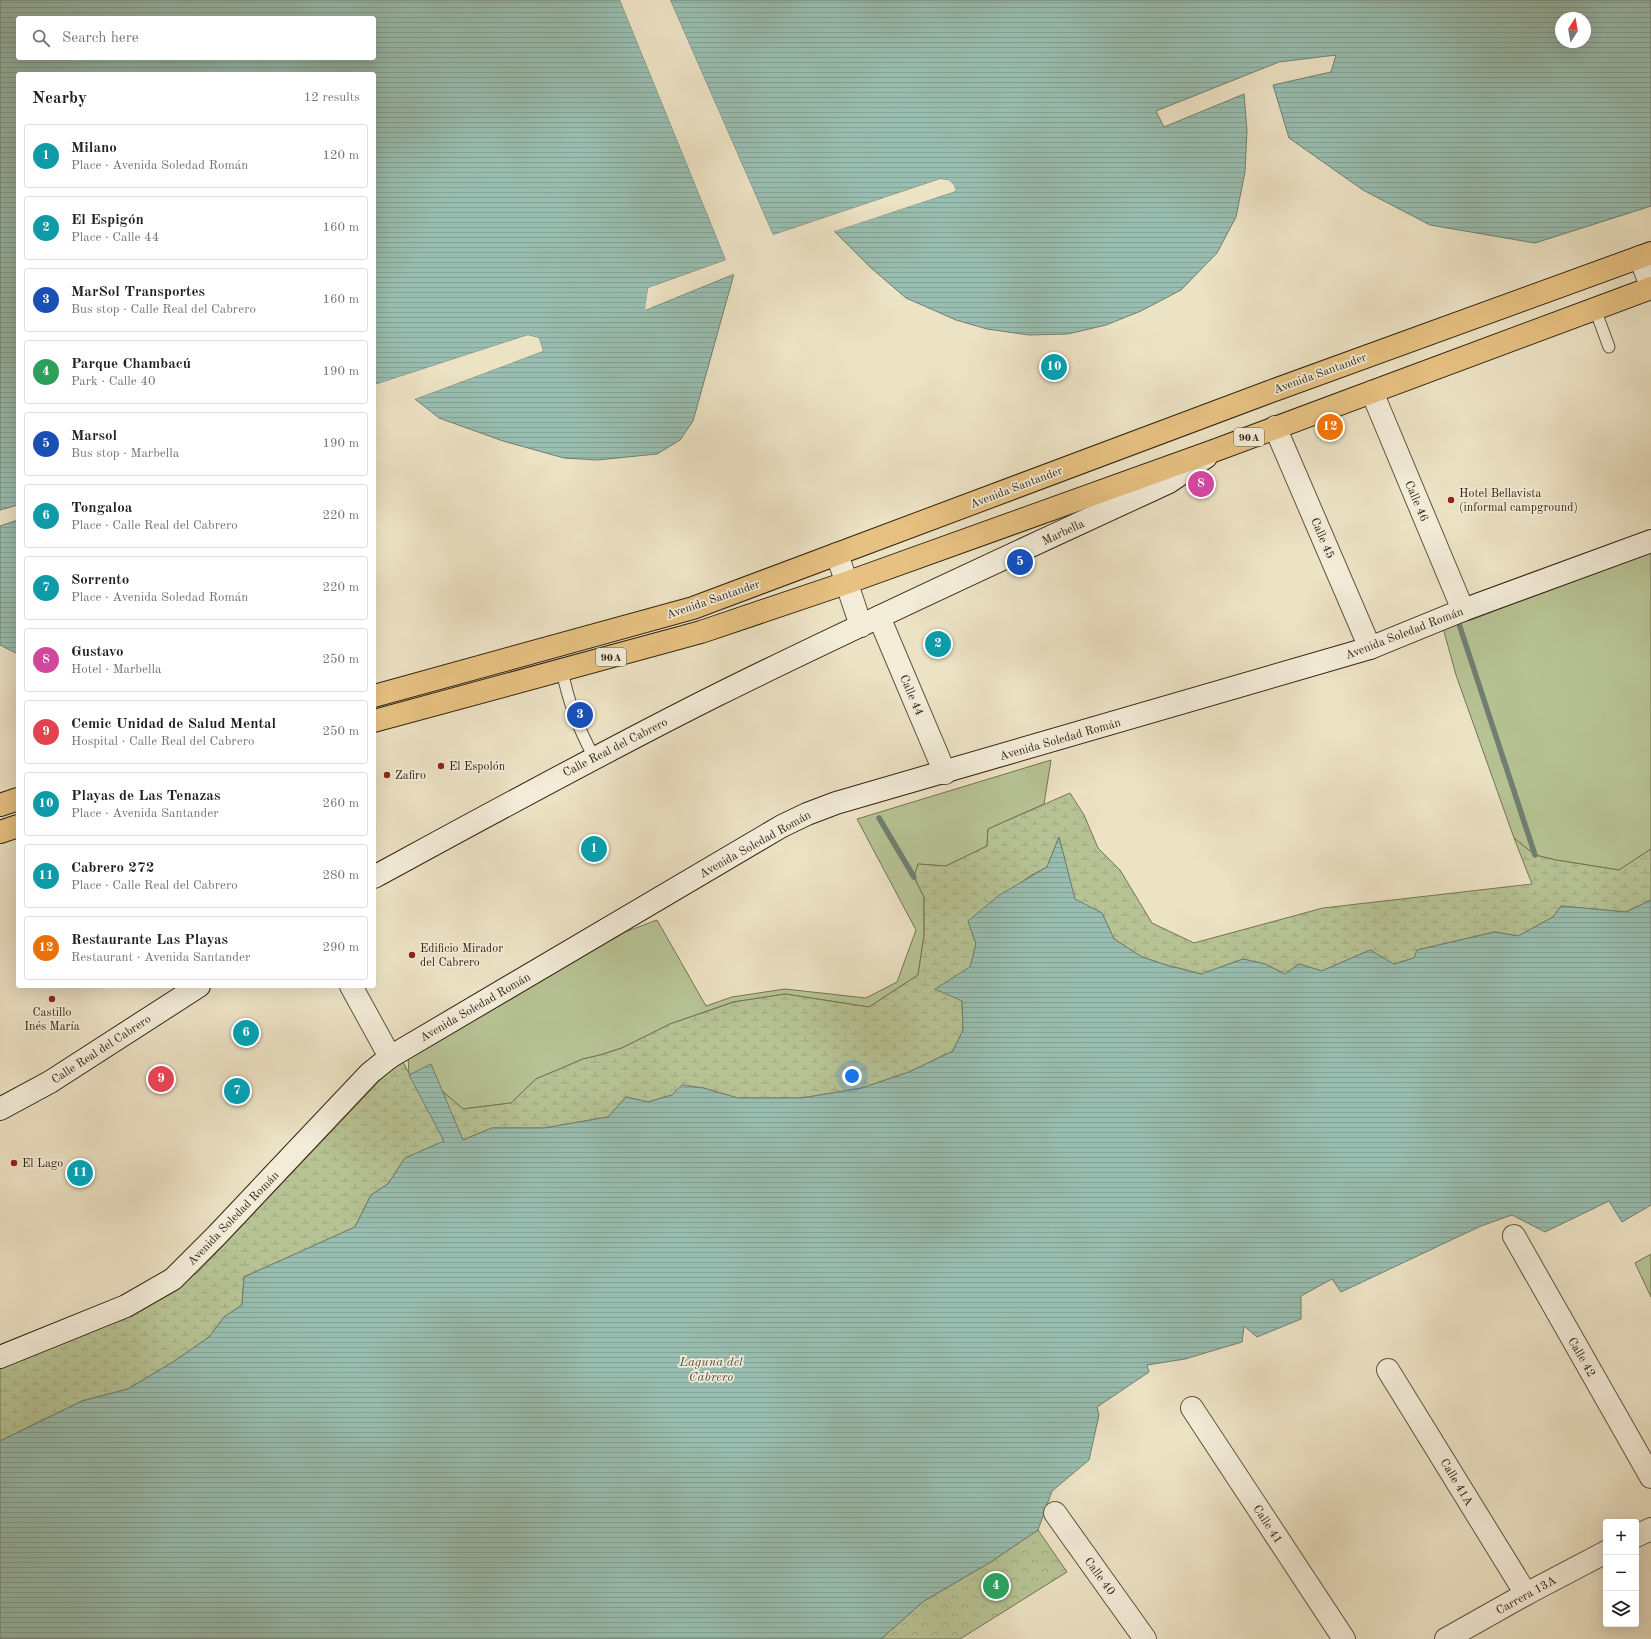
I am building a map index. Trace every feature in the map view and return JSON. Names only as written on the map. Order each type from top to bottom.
[{"type":"highway","name":"Avenida Santander","points":[[376,695],[693,608],[1269,392],[1646,255]]},
{"type":"highway","name":"90A","points":[[376,720],[701,632],[846,583],[1216,450],[1651,287]]},
{"type":"highway","points":[[0,805],[16,801]]},
{"type":"highway","points":[[0,832],[16,827]]},
{"type":"street","points":[[1646,255],[1651,287]]},
{"type":"street","name":"Calle 46","points":[[1372,392],[1463,610]]},
{"type":"street","name":"Calle 45","points":[[1275,427],[1370,648]]},
{"type":"street","name":"Marbella","points":[[870,621],[1169,482],[1216,450]]},
{"type":"street","name":"Avenida Soledad Román","points":[[0,1357],[126,1306],[173,1280],[370,1073],[390,1057],[788,823],[836,803],[945,773],[1370,648],[1463,610],[1651,542]]},
{"type":"street","name":"Calle 44","points":[[837,554],[846,583],[870,621],[945,773]]},
{"type":"street","name":"Calle Real del Cabrero","points":[[376,876],[594,757],[718,694],[870,621]]},
{"type":"street","name":"Calle Real del Cabrero","points":[[0,1109],[50,1082],[197,988]]},
{"type":"street","points":[[352,988],[390,1057]]},
{"type":"street","name":"Calle 42","points":[[1514,1236],[1651,1478]]},
{"type":"street","name":"Calle 41A","points":[[1388,1370],[1526,1594]]},
{"type":"street","name":"Calle 41","points":[[1192,1408],[1344,1639]]},
{"type":"street","name":"Calle 40","points":[[1055,1514],[1145,1639]]},
{"type":"street","points":[[1639,1535],[1651,1529]]},
{"type":"street","name":"Carrera 13A","points":[[1446,1639],[1526,1594],[1603,1554]]},
{"type":"lane","points":[[1595,308],[1609,347]]},
{"type":"lane","points":[[562,670],[568,697],[585,741],[594,757]]},
{"type":"green space","points":[[1651,548],[1651,849],[1619,870],[1556,860],[1535,855],[1514,838],[1456,675],[1443,628],[1474,619]]},
{"type":"green space","points":[[1051,760],[1044,804],[988,829],[987,846],[946,866],[918,864],[914,877],[924,897],[924,936],[918,975],[869,1007],[785,994],[733,1002],[670,1024],[622,1048],[583,1059],[536,1079],[511,1103],[463,1109],[441,1090],[431,1065],[409,1075],[408,1057],[625,932],[657,920],[706,1006],[732,997],[785,989],[866,998],[897,982],[916,930],[857,819]]},
{"type":"green space","points":[[1070,793],[1084,815],[1098,848],[1120,870],[1152,923],[1194,943],[1323,908],[1532,884],[1514,838],[1535,855],[1556,860],[1619,870],[1651,849],[1651,900],[1626,912],[1561,906],[1553,917],[1518,936],[1495,932],[1417,950],[1414,958],[1393,964],[1370,950],[1322,971],[1299,964],[1285,974],[1265,964],[1243,959],[1202,974],[1142,957],[1114,939],[1102,913],[1075,900],[1059,837],[1047,867],[1030,876],[968,921],[976,944],[962,1001],[963,1030],[953,1051],[909,1072],[862,1088],[802,1098],[738,1098],[703,1088],[682,1085],[672,1095],[648,1102],[626,1097],[608,1117],[544,1128],[492,1128],[463,1140],[441,1090],[463,1109],[511,1103],[536,1079],[583,1059],[622,1048],[670,1024],[734,1002],[785,994],[869,1007],[918,975],[924,936],[924,897],[914,877],[918,864],[946,866],[987,846],[988,829]]},
{"type":"green space","points":[[401,1058],[445,1141],[405,1158],[388,1184],[371,1195],[355,1227],[244,1277],[242,1305],[224,1317],[209,1337],[173,1362],[128,1389],[82,1401],[0,1441],[0,1368],[112,1320],[197,1273]]},
{"type":"green space","points":[[1651,1254],[1651,1297],[1635,1263]]},
{"type":"green space","points":[[1038,1530],[1067,1572],[960,1639],[881,1639],[924,1601],[989,1563]]},
{"type":"water","points":[[0,0],[620,0],[726,260],[648,288],[646,310],[734,274],[693,421],[680,440],[657,454],[597,460],[564,458],[503,441],[439,418],[415,399],[543,351],[539,338],[528,335],[376,384],[376,72],[16,72],[16,506],[0,510]]},
{"type":"water","points":[[670,0],[1651,0],[1651,206],[1535,243],[1430,225],[1363,190],[1289,138],[1273,85],[1331,72],[1336,55],[1279,62],[1156,111],[1164,127],[1244,94],[1247,130],[1245,172],[1236,217],[1217,253],[1181,290],[1141,311],[1106,325],[1068,334],[1029,335],[987,329],[956,320],[906,298],[870,267],[834,231],[956,191],[948,180],[940,179],[773,235]]},
{"type":"water","points":[[16,521],[16,653],[0,645],[0,526]]},
{"type":"water","name":"Laguna del Cabrero","points":[[1059,837],[1075,899],[1102,913],[1114,939],[1142,957],[1201,974],[1243,959],[1265,964],[1285,974],[1299,964],[1322,971],[1370,950],[1394,964],[1414,958],[1417,950],[1495,932],[1518,936],[1553,917],[1561,906],[1626,912],[1651,900],[1651,1205],[1622,1222],[1609,1201],[1545,1232],[1512,1215],[1481,1226],[1341,1292],[1332,1279],[1301,1296],[1301,1319],[1257,1337],[1244,1326],[1242,1342],[1185,1359],[1147,1365],[1149,1372],[1097,1407],[1099,1415],[1089,1460],[1052,1491],[1038,1530],[989,1563],[924,1601],[881,1639],[0,1639],[0,1441],[82,1401],[128,1389],[173,1362],[209,1337],[224,1317],[242,1305],[244,1277],[355,1227],[371,1195],[388,1184],[405,1158],[444,1141],[409,1075],[431,1064],[463,1140],[492,1128],[544,1128],[608,1117],[626,1097],[648,1102],[672,1095],[682,1085],[703,1088],[738,1098],[802,1098],[862,1088],[909,1072],[953,1051],[963,1030],[962,1001],[935,989],[970,967],[976,944],[968,921],[998,896],[1047,867]]},
{"type":"pier","points":[[620,0],[623,0],[728,260],[727,262],[650,289],[648,307],[733,273],[736,274],[735,277],[733,274],[645,310],[648,288],[726,260]]},
{"type":"pier","points":[[668,0],[670,0],[773,235],[940,179],[948,180],[953,184],[956,191],[832,232],[834,230],[953,190],[947,182],[940,181],[772,237]]},
{"type":"pier","points":[[528,335],[539,338],[543,351],[413,400],[414,398],[540,350],[537,340],[528,337],[376,386],[376,384]]},
{"type":"waterway","points":[[1459,624],[1535,855]]},
{"type":"waterway","points":[[879,818],[914,877]]},
{"type":"place","name":"Playas de Las Tenazas","points":[[1054,367]]},
{"type":"place","name":"Restaurante Las Playas","points":[[1330,427]]},
{"type":"place","name":"Gustavo","points":[[1201,484]]},
{"type":"place","name":"Hotel Bellavista (informal campground)","points":[[1451,500]]},
{"type":"place","name":"Marsol","points":[[1020,562]]},
{"type":"place","name":"El Espigón","points":[[938,644]]},
{"type":"place","name":"MarSol Transportes","points":[[580,715]]},
{"type":"place","name":"El Espolón","points":[[441,766]]},
{"type":"place","name":"Zafiro","points":[[387,775]]},
{"type":"place","name":"Milano","points":[[594,849]]},
{"type":"place","name":"Edificio Mirador del Cabrero","points":[[412,955]]},
{"type":"place","name":"Castillo Inés María","points":[[52,999]]},
{"type":"place","name":"Tongaloa","points":[[246,1033]]},
{"type":"place","name":"Cemic Unidad de Salud Mental","points":[[161,1079]]},
{"type":"place","name":"Sorrento","points":[[237,1091]]},
{"type":"place","name":"El Lago","points":[[14,1163]]},
{"type":"place","name":"Cabrero 272","points":[[80,1173]]},
{"type":"place","name":"Parque Chambacú","points":[[996,1586]]}]
